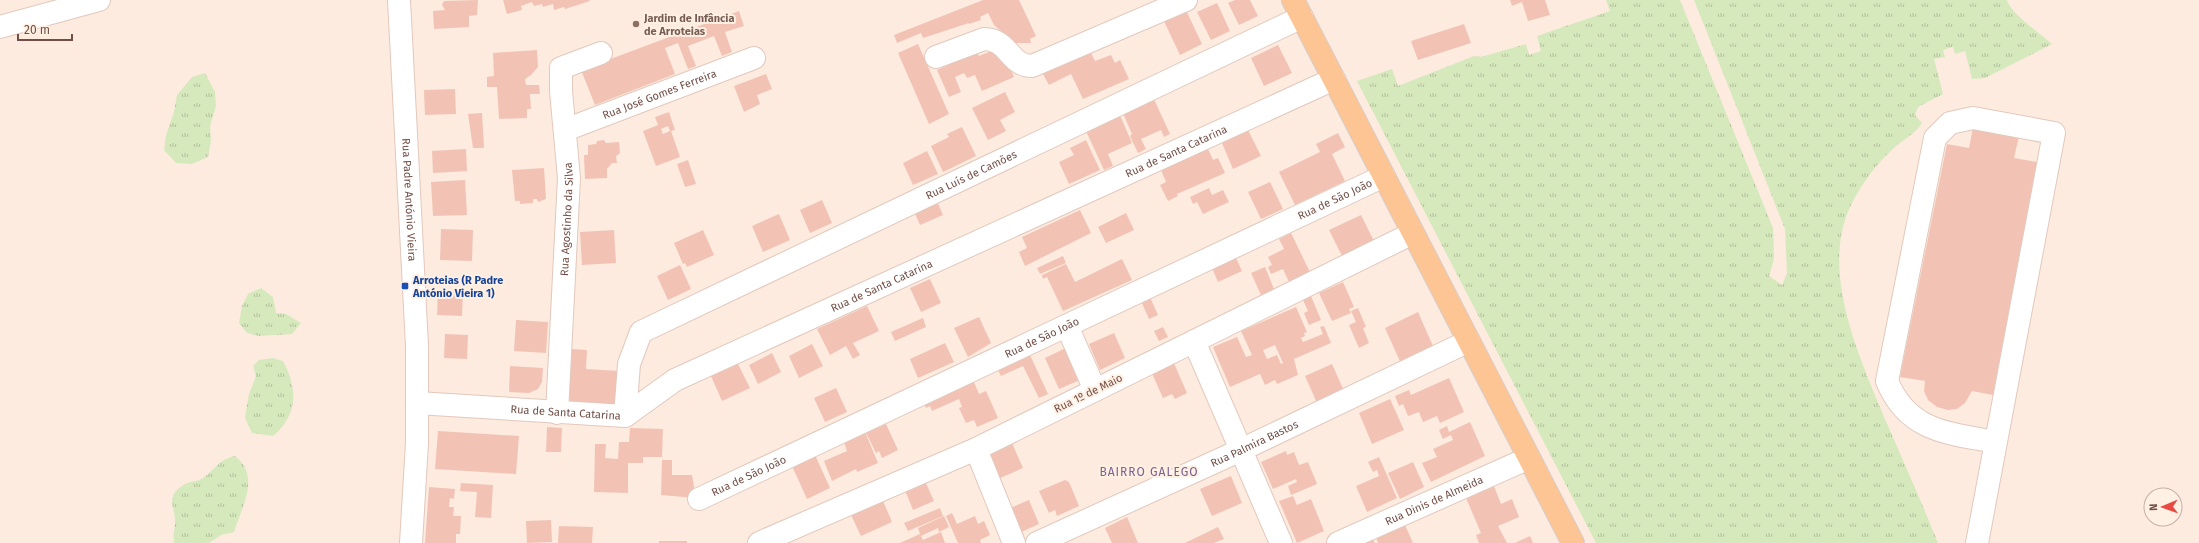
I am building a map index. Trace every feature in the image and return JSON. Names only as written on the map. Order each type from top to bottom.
[{"type":"main road","points":[[1298,8],[1573,543]]},
{"type":"street","points":[[0,27],[99,0]]},
{"type":"street","name":"Rua Padre António Vieira","points":[[399,0],[417,346],[417,403],[411,543]]},
{"type":"street","points":[[936,57],[984,39],[992,39],[998,41],[1019,63],[1032,66],[1186,0]]},
{"type":"street","name":"Rua Luís de Camões","points":[[625,416],[629,364],[641,332],[1298,8]]},
{"type":"street","name":"Rua Agostinho da Silva","points":[[557,413],[569,178],[561,68],[601,53]]},
{"type":"street","name":"Rua José Gomes Ferreira","points":[[565,130],[754,58]]},
{"type":"street","name":"Rua de Santa Catarina","points":[[417,403],[557,413],[625,416],[675,380],[1334,80]]},
{"type":"street","points":[[1977,543],[1996,442],[2054,133],[1973,118],[1950,123],[1935,138],[1887,381],[1892,395],[1920,423],[1940,432],[1996,442]]},
{"type":"street","name":"Rua de São João","points":[[699,499],[1384,176]]},
{"type":"street","name":"Rua 1º de Maio","points":[[758,543],[976,449],[1413,233]]},
{"type":"street","points":[[1067,326],[1095,390]]},
{"type":"street","points":[[1194,341],[1281,543]]},
{"type":"street","name":"Rua Palmira Bastos","points":[[1037,543],[1241,450],[1469,341]]},
{"type":"street","points":[[976,449],[1014,543]]},
{"type":"street","name":"Rua Dinis de Almeida","points":[[1338,543],[1529,458]]},
{"type":"green space","points":[[1606,0],[1680,0],[1773,228],[1774,259],[1769,276],[1782,285],[1787,273],[1785,229],[1694,0],[2007,0],[2014,11],[2027,24],[2052,44],[1985,78],[1972,79],[1965,51],[1955,54],[1953,47],[1943,50],[1945,57],[1934,59],[1943,94],[1918,107],[1915,115],[1922,123],[1913,133],[1888,153],[1870,174],[1851,205],[1842,231],[1839,259],[1841,288],[1847,317],[1867,374],[1938,543],[1596,543],[1357,81],[1392,69],[1398,86],[1474,56],[1481,57],[1526,44],[1529,55],[1541,51],[1537,36],[1610,11]]},
{"type":"green space","points":[[205,73],[215,92],[216,106],[210,126],[211,141],[208,157],[192,164],[176,163],[164,150],[166,135],[174,112],[177,95],[192,77]]},
{"type":"green space","points":[[261,288],[273,297],[276,313],[286,314],[301,323],[292,334],[259,336],[247,333],[239,323],[242,306],[248,294]]},
{"type":"green space","points":[[273,358],[283,361],[288,371],[293,391],[293,401],[287,419],[273,436],[252,433],[245,418],[249,394],[256,376],[253,366],[259,360]]},
{"type":"green space","points":[[235,456],[243,464],[247,473],[248,482],[245,502],[234,532],[221,535],[209,543],[174,543],[175,515],[172,501],[175,493],[185,484],[201,479],[221,462]]},
{"type":"building","points":[[478,0],[477,15],[469,16],[469,27],[434,29],[433,11],[445,10],[442,5],[444,1]]},
{"type":"building","points":[[503,0],[590,1],[565,9],[564,7],[554,10],[553,4],[543,7],[542,4],[534,6],[532,2],[521,6],[522,10],[507,14]]},
{"type":"building","points":[[983,0],[1019,0],[1036,36],[1030,39],[1031,43],[1015,43],[994,25],[988,13],[980,17],[981,20],[969,24],[923,38],[921,33],[897,43],[894,35]]},
{"type":"building","points":[[1235,0],[1250,0],[1258,16],[1239,25],[1228,3]]},
{"type":"building","points":[[1510,0],[1545,0],[1550,15],[1528,21],[1522,2],[1512,6]]},
{"type":"building","points":[[1217,3],[1230,31],[1211,40],[1197,12]]},
{"type":"building","points":[[1184,6],[1202,44],[1180,55],[1162,17]]},
{"type":"building","points":[[739,11],[744,26],[725,32],[732,52],[722,56],[714,36],[688,46],[696,66],[688,69],[678,43],[665,48],[675,74],[595,105],[581,70]]},
{"type":"building","points":[[1464,24],[1471,43],[1418,60],[1411,41]]},
{"type":"building","points":[[918,44],[949,114],[929,124],[898,53]]},
{"type":"building","points":[[1278,45],[1292,73],[1264,86],[1251,58]]},
{"type":"building","points":[[1001,47],[1014,77],[982,91],[975,75],[967,78],[964,73],[955,77],[961,92],[949,97],[937,70],[977,52],[979,56]]},
{"type":"building","points":[[537,50],[538,67],[525,79],[526,85],[539,85],[540,94],[530,94],[531,109],[527,109],[527,118],[499,119],[497,87],[487,87],[487,77],[494,76],[493,53]]},
{"type":"building","points":[[1090,51],[1095,61],[1111,55],[1115,63],[1120,60],[1129,79],[1083,99],[1071,74],[1049,85],[1043,74]]},
{"type":"building","points":[[766,74],[772,89],[757,95],[760,104],[744,112],[734,86]]},
{"type":"building","points":[[455,89],[456,114],[425,115],[424,90]]},
{"type":"building","points":[[1005,92],[1015,112],[1000,120],[1006,131],[988,140],[972,108]]},
{"type":"building","points":[[1153,97],[1170,134],[1164,137],[1161,130],[1141,139],[1146,149],[1138,153],[1130,136],[1132,134],[1122,111]]},
{"type":"building","points":[[669,112],[675,130],[671,131],[680,157],[656,166],[643,131],[658,125],[655,117]],"holes":[[[668,126],[670,131],[663,134],[661,129]]]},
{"type":"building","points":[[482,113],[484,148],[473,148],[468,114]]},
{"type":"building","points":[[1119,113],[1132,143],[1108,154],[1113,166],[1104,170],[1085,129]]},
{"type":"building","points":[[962,127],[976,156],[943,172],[931,146],[949,137],[947,134]]},
{"type":"building","points":[[1973,128],[2019,136],[2014,158],[2037,162],[1993,395],[1972,391],[1965,403],[1957,409],[1948,410],[1937,407],[1928,400],[1924,391],[1925,381],[1900,377],[1947,144],[1969,148]]},
{"type":"building","points":[[1248,130],[1261,156],[1233,169],[1222,143]]},
{"type":"building","points":[[1338,133],[1345,147],[1332,154],[1345,181],[1295,205],[1279,172],[1320,152],[1316,144]]},
{"type":"building","points":[[604,140],[606,143],[619,142],[620,153],[616,156],[617,163],[612,163],[607,169],[607,178],[585,179],[584,155],[588,155],[588,145],[596,144],[597,141]]},
{"type":"building","points":[[1086,140],[1100,170],[1069,184],[1059,162],[1074,155],[1070,148]]},
{"type":"building","points":[[466,149],[467,171],[433,173],[432,151]]},
{"type":"building","points":[[1208,149],[1213,160],[1218,158],[1225,173],[1177,194],[1178,196],[1168,201],[1160,185],[1166,182],[1161,170]]},
{"type":"building","points":[[927,151],[938,174],[913,185],[903,163]]},
{"type":"building","points":[[688,160],[696,184],[685,187],[677,164]]},
{"type":"building","points":[[544,168],[546,199],[538,202],[537,199],[533,199],[533,203],[520,204],[520,201],[515,201],[512,170]]},
{"type":"building","points":[[465,180],[467,215],[433,216],[431,182]]},
{"type":"building","points":[[1270,182],[1283,209],[1261,219],[1248,192]]},
{"type":"building","points":[[1209,188],[1212,195],[1223,190],[1229,202],[1203,214],[1197,202],[1193,204],[1190,197]]},
{"type":"building","points":[[936,199],[943,215],[920,225],[913,209]]},
{"type":"building","points":[[822,200],[832,223],[810,233],[800,210]]},
{"type":"building","points":[[1080,210],[1091,233],[1025,266],[1019,252],[1027,248],[1022,237]]},
{"type":"building","points":[[1126,213],[1134,230],[1106,243],[1098,227]]},
{"type":"building","points":[[779,214],[790,240],[763,252],[752,226]]},
{"type":"building","points":[[1361,215],[1374,241],[1342,256],[1329,230]]},
{"type":"building","points":[[441,229],[473,230],[472,261],[440,260]]},
{"type":"building","points":[[614,230],[616,263],[582,265],[580,232]]},
{"type":"building","points":[[703,230],[714,255],[687,267],[685,263],[683,264],[674,243]]},
{"type":"building","points":[[1291,233],[1310,272],[1289,282],[1283,269],[1271,274],[1268,267],[1272,265],[1268,257],[1284,249],[1279,239]]},
{"type":"building","points":[[1063,256],[1066,263],[1040,274],[1037,268]]},
{"type":"building","points":[[1236,258],[1242,271],[1218,282],[1212,268]]},
{"type":"building","points":[[1122,259],[1132,280],[1063,311],[1047,277],[1043,279],[1042,275],[1066,264],[1075,282]]},
{"type":"building","points":[[680,265],[691,289],[668,300],[657,276]]},
{"type":"building","points":[[1265,267],[1274,289],[1261,295],[1251,273]]},
{"type":"building","points":[[930,279],[941,303],[921,312],[910,288]]},
{"type":"building","points":[[1343,282],[1354,307],[1349,309],[1351,313],[1332,321],[1319,293]]},
{"type":"building","points":[[438,290],[463,291],[462,316],[437,315]]},
{"type":"building","points":[[1311,296],[1321,320],[1309,325],[1304,313],[1308,311],[1303,300]]},
{"type":"building","points":[[1150,297],[1158,315],[1149,319],[1141,301]]},
{"type":"building","points":[[867,306],[879,331],[853,343],[860,355],[853,359],[846,346],[830,355],[817,329]]},
{"type":"building","points":[[1296,307],[1307,332],[1304,333],[1305,336],[1301,338],[1303,342],[1323,334],[1320,327],[1324,326],[1331,343],[1294,359],[1298,375],[1277,384],[1275,380],[1265,385],[1260,374],[1230,387],[1213,347],[1237,337],[1246,357],[1252,355],[1241,331]],"holes":[[[1275,345],[1283,363],[1281,364],[1277,355],[1267,359],[1263,350]]]},
{"type":"building","points":[[1358,308],[1366,327],[1363,328],[1369,343],[1359,348],[1349,325],[1356,322],[1351,311]]},
{"type":"building","points":[[1418,312],[1436,353],[1403,368],[1385,328]]},
{"type":"building","points":[[979,317],[991,343],[968,357],[954,328]]},
{"type":"building","points":[[923,318],[926,327],[895,341],[891,332]]},
{"type":"building","points":[[516,320],[548,322],[546,353],[514,351]]},
{"type":"building","points":[[1163,327],[1168,337],[1159,341],[1154,331]]},
{"type":"building","points":[[1114,333],[1125,358],[1100,370],[1089,344]]},
{"type":"building","points":[[445,334],[468,335],[467,359],[444,358]]},
{"type":"building","points":[[945,343],[954,362],[918,378],[910,359]]},
{"type":"building","points":[[812,344],[823,366],[799,378],[789,356]]},
{"type":"building","points":[[1066,348],[1080,380],[1059,389],[1045,358]]},
{"type":"building","points":[[572,349],[587,350],[586,369],[619,371],[617,405],[569,402]]},
{"type":"building","points":[[772,353],[781,372],[758,384],[749,365]]},
{"type":"building","points":[[1030,355],[1048,394],[1039,398],[1023,366],[1001,376],[998,370]]},
{"type":"building","points":[[1173,361],[1187,393],[1175,399],[1172,394],[1163,398],[1151,371]]},
{"type":"building","points":[[738,364],[750,388],[722,401],[711,376]]},
{"type":"building","points":[[1332,364],[1344,391],[1317,403],[1305,376]]},
{"type":"building","points":[[510,366],[543,368],[542,382],[538,389],[529,393],[509,392]]},
{"type":"building","points":[[1449,378],[1464,412],[1440,423],[1437,416],[1423,422],[1419,412],[1408,416],[1403,404],[1399,406],[1395,396],[1409,390],[1411,395]]},
{"type":"building","points":[[974,382],[979,394],[986,391],[998,418],[977,427],[974,420],[966,423],[959,408],[962,407],[959,399],[932,411],[930,406],[926,408],[924,404]]},
{"type":"building","points":[[836,388],[847,412],[825,422],[814,398]]},
{"type":"building","points":[[1390,399],[1404,430],[1372,444],[1359,413]]},
{"type":"building","points":[[1470,422],[1485,456],[1431,482],[1422,463],[1437,457],[1433,449],[1453,440],[1451,435],[1443,439],[1439,430],[1447,426],[1449,432]]},
{"type":"building","points":[[886,424],[898,450],[882,458],[879,451],[876,453],[866,433]]},
{"type":"building","points":[[547,427],[562,428],[561,452],[546,452]]},
{"type":"building","points":[[630,428],[663,429],[662,457],[643,457],[643,463],[628,463],[628,493],[594,492],[595,444],[606,444],[605,458],[618,459],[619,442],[629,442]]},
{"type":"building","points":[[438,431],[519,436],[516,474],[435,469]]},
{"type":"building","points":[[865,432],[878,463],[857,472],[856,469],[832,481],[824,461],[847,451],[844,442]]},
{"type":"building","points":[[1011,441],[1023,468],[998,479],[986,452]]},
{"type":"building","points":[[1286,451],[1287,455],[1294,452],[1299,465],[1308,462],[1317,484],[1291,495],[1288,486],[1297,482],[1296,479],[1273,489],[1261,462]]},
{"type":"building","points":[[815,455],[830,488],[807,499],[792,466]]},
{"type":"building","points":[[1379,457],[1397,498],[1367,512],[1356,486],[1379,476],[1377,470],[1373,472],[1368,462]]},
{"type":"building","points":[[662,460],[672,460],[672,475],[692,475],[696,498],[661,495]]},
{"type":"building","points":[[1413,462],[1424,487],[1400,499],[1388,473]]},
{"type":"building","points":[[1231,476],[1242,503],[1212,516],[1200,489]]},
{"type":"building","points":[[924,479],[934,501],[913,510],[904,488]]},
{"type":"building","points":[[1065,480],[1069,482],[1079,506],[1057,516],[1055,510],[1049,513],[1039,491]]},
{"type":"building","points":[[461,483],[493,485],[491,518],[475,517],[477,492],[460,491]]},
{"type":"building","points":[[1494,486],[1501,504],[1512,499],[1519,517],[1498,526],[1507,543],[1479,543],[1476,535],[1481,533],[1466,498]]},
{"type":"building","points":[[429,487],[455,489],[454,499],[450,498],[449,507],[454,507],[453,516],[461,516],[460,534],[456,534],[456,543],[425,543]]},
{"type":"building","points":[[1293,496],[1297,505],[1311,499],[1324,531],[1297,543],[1279,501]]},
{"type":"building","points":[[1029,500],[1039,524],[1019,533],[1008,509]]},
{"type":"building","points":[[883,501],[892,522],[861,536],[851,515]]},
{"type":"building","points":[[940,508],[943,516],[908,531],[904,523]]},
{"type":"building","points":[[952,513],[957,524],[975,516],[978,524],[984,521],[990,535],[980,540],[981,543],[958,543],[946,516]]},
{"type":"building","points":[[944,516],[949,527],[939,532],[938,528],[921,536],[923,540],[941,532],[945,543],[900,543],[920,534],[918,528]]},
{"type":"building","points":[[1127,517],[1138,543],[1112,543],[1105,528]]},
{"type":"building","points":[[551,520],[552,542],[527,543],[526,521]]},
{"type":"building","points":[[1405,525],[1413,543],[1378,543],[1376,537]]},
{"type":"building","points":[[559,526],[593,527],[592,543],[558,543]]},
{"type":"building","points":[[1218,527],[1224,539],[1214,543],[1185,543]]},
{"type":"building","points":[[1530,536],[1533,543],[1515,543]]},
{"type":"building","points":[[1372,538],[1375,543],[1360,543]]},
{"type":"building","points":[[659,541],[687,541],[687,543],[659,543]]},
{"type":"place","name":"Jardim de Infância de Arroteias","points":[[636,24]]},
{"type":"place","name":"Arroteias (R Padre António Vieira 1)","points":[[405,286]]},
{"type":"district","name":"BAIRRO GALEGO","points":[[1149,472]]}]
